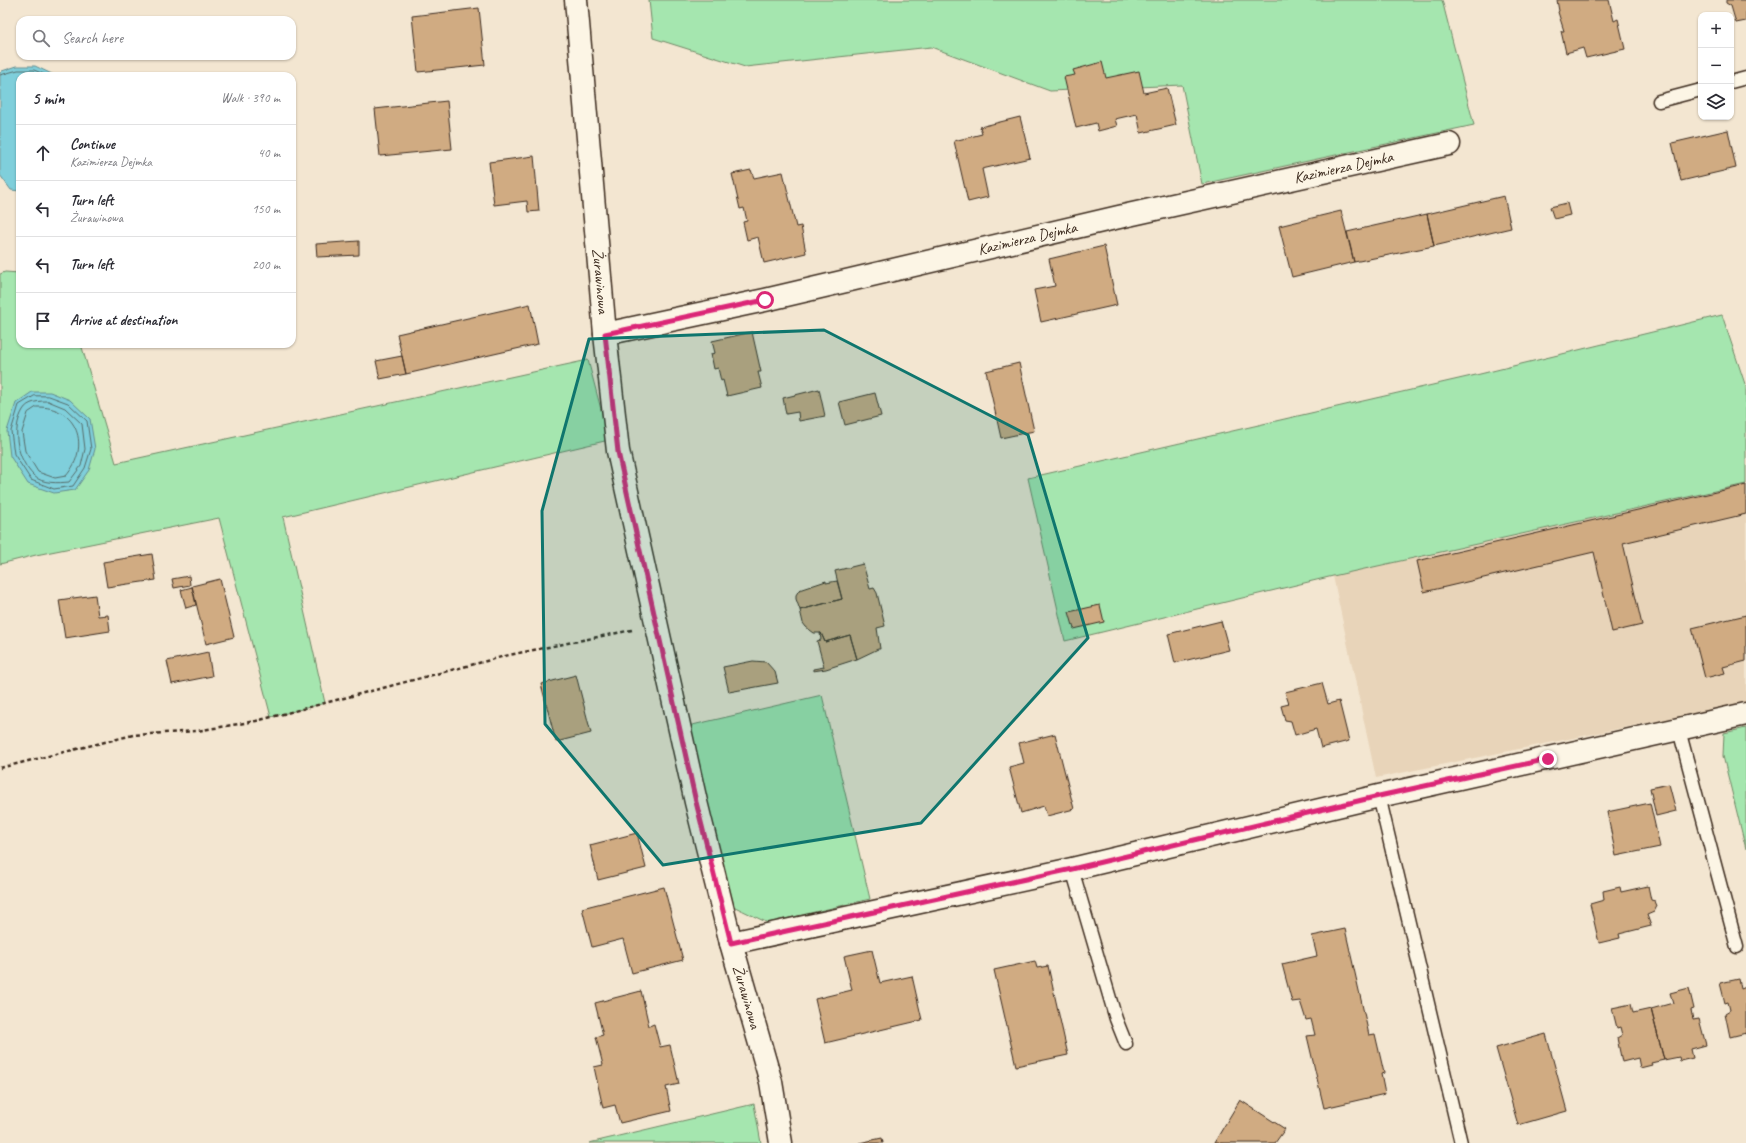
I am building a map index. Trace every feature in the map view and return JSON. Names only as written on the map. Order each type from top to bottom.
[{"type":"street","name":"Żurawinowa","points":[[576,0],[605,334],[618,452],[696,802],[731,943],[771,1082],[781,1143]]},
{"type":"street","name":"Kazimierza Dejmka","points":[[605,334],[765,300],[1119,217],[1449,144]]},
{"type":"street","points":[[731,943],[1072,869],[1379,796],[1746,714]]},
{"type":"lane","points":[[1734,81],[1746,78]]},
{"type":"lane","points":[[1659,101],[1698,91]]},
{"type":"lane","points":[[1679,730],[1737,947]]},
{"type":"lane","points":[[1379,796],[1461,1143]]},
{"type":"lane","points":[[1072,869],[1116,1019],[1126,1044]]},
{"type":"path","points":[[0,768],[133,735],[197,731],[256,721],[509,655],[656,625]]},
{"type":"highlighted area","points":[[824,330],[1028,435],[1088,638],[921,823],[663,865],[545,724],[542,511],[589,339]]},
{"type":"shaded area","points":[[1746,484],[1746,703],[1376,778],[1333,576]]},
{"type":"green space","points":[[649,0],[1442,0],[1474,125],[1202,184],[1182,85],[1050,91],[931,47],[745,67],[653,38]]},
{"type":"green space","points":[[5,272],[16,273],[16,348],[82,348],[116,463],[588,360],[609,440],[283,517],[325,703],[271,717],[219,518],[36,555],[0,564],[0,274]]},
{"type":"green space","points":[[1722,315],[1746,387],[1746,484],[1333,576],[1065,641],[1028,478],[1476,375]]},
{"type":"green space","points":[[822,695],[870,899],[768,923],[733,906],[688,726]]},
{"type":"green space","points":[[1746,728],[1746,849],[1723,756],[1724,733]]},
{"type":"green space","points":[[754,1104],[761,1143],[589,1143]]},
{"type":"water","points":[[17,66],[35,66],[48,72],[16,72],[16,191],[11,190],[0,175],[0,73]]},
{"type":"water","points":[[32,392],[50,392],[70,400],[90,419],[95,449],[89,470],[75,490],[54,493],[28,484],[10,456],[7,431],[16,403]]},
{"type":"building","points":[[1557,0],[1609,0],[1614,21],[1618,19],[1625,49],[1586,58],[1583,48],[1566,53],[1561,31],[1564,31],[1558,12]]},
{"type":"building","points":[[1726,0],[1746,0],[1746,21],[1736,23],[1731,6],[1726,3]]},
{"type":"building","points":[[479,8],[485,65],[418,72],[412,16]]},
{"type":"building","points":[[1102,62],[1106,78],[1139,71],[1144,93],[1167,88],[1176,125],[1141,133],[1137,114],[1115,119],[1117,126],[1098,131],[1096,123],[1076,128],[1064,77],[1075,75],[1073,70]]},
{"type":"building","points":[[447,101],[452,149],[380,156],[375,109]]},
{"type":"building","points":[[1020,117],[1030,158],[982,169],[988,197],[968,202],[954,141],[982,134],[980,127]]},
{"type":"building","points":[[1728,130],[1736,168],[1681,181],[1672,143]]},
{"type":"building","points":[[534,156],[539,211],[528,212],[527,201],[494,205],[489,162]]},
{"type":"building","points":[[751,170],[754,178],[783,172],[796,227],[801,226],[806,253],[764,263],[758,237],[747,240],[743,222],[747,221],[744,208],[740,209],[732,174]]},
{"type":"building","points":[[1504,196],[1511,228],[1434,246],[1427,214]]},
{"type":"building","points":[[1567,203],[1570,215],[1554,219],[1550,207]]},
{"type":"building","points":[[1341,211],[1354,262],[1292,277],[1279,226]]},
{"type":"building","points":[[1427,214],[1434,246],[1354,262],[1347,232]]},
{"type":"building","points":[[359,241],[359,255],[317,257],[316,244]]},
{"type":"building","points":[[1104,246],[1117,305],[1041,322],[1034,290],[1055,286],[1049,259]]},
{"type":"building","points":[[530,304],[538,344],[406,374],[397,334]]},
{"type":"building","points":[[752,332],[761,372],[758,372],[762,388],[727,396],[718,368],[714,369],[711,354],[715,353],[712,341]]},
{"type":"building","points":[[402,356],[406,374],[380,379],[376,361]]},
{"type":"building","points":[[1019,363],[1034,431],[1001,438],[986,371]]},
{"type":"building","points":[[819,389],[825,416],[799,421],[798,412],[786,414],[783,398]]},
{"type":"building","points":[[875,393],[881,416],[845,425],[839,402]]},
{"type":"building","points":[[1746,485],[1746,514],[1623,543],[1642,625],[1612,632],[1594,552],[1424,592],[1417,561]]},
{"type":"building","points":[[152,554],[156,580],[107,587],[103,562]]},
{"type":"building","points":[[863,564],[870,589],[874,588],[877,593],[885,626],[877,628],[880,649],[857,659],[850,635],[825,642],[821,633],[814,633],[806,627],[803,623],[800,610],[842,599],[835,571]]},
{"type":"building","points":[[189,576],[190,585],[174,588],[172,579]]},
{"type":"building","points":[[220,579],[234,637],[206,644],[192,586]]},
{"type":"building","points":[[826,581],[826,583],[837,581],[842,599],[800,610],[796,599],[796,595],[799,590]]},
{"type":"building","points":[[192,587],[196,605],[186,608],[181,590]]},
{"type":"building","points":[[95,595],[98,616],[108,615],[110,631],[65,638],[59,600]]},
{"type":"building","points":[[1100,605],[1104,622],[1074,629],[1069,612]]},
{"type":"building","points":[[1746,615],[1746,661],[1723,667],[1725,673],[1705,678],[1692,628]]},
{"type":"building","points":[[1221,621],[1229,650],[1175,663],[1168,634]]},
{"type":"building","points":[[820,633],[825,642],[850,635],[857,659],[826,669],[813,671],[813,669],[824,667],[817,641],[821,640]]},
{"type":"building","points":[[208,652],[212,676],[172,684],[167,661]]},
{"type":"building","points":[[753,661],[766,662],[775,672],[778,683],[729,692],[723,667]]},
{"type":"building","points":[[576,675],[591,733],[556,742],[541,684]]},
{"type":"building","points":[[1322,683],[1328,704],[1339,701],[1349,741],[1321,748],[1316,729],[1295,735],[1291,721],[1285,720],[1281,706],[1289,704],[1285,692]]},
{"type":"building","points":[[1055,734],[1074,809],[1047,816],[1044,806],[1021,813],[1009,767],[1024,763],[1019,743]]},
{"type":"building","points":[[1669,784],[1676,811],[1656,816],[1650,788]]},
{"type":"building","points":[[1650,803],[1660,847],[1616,856],[1607,812]]},
{"type":"building","points":[[637,833],[646,868],[598,880],[590,845]]},
{"type":"building","points":[[1648,886],[1651,900],[1655,901],[1657,906],[1654,912],[1647,915],[1651,926],[1619,934],[1620,938],[1599,943],[1590,904],[1604,900],[1603,891],[1620,887],[1621,892]]},
{"type":"building","points":[[664,887],[683,960],[632,973],[623,939],[592,947],[582,908]]},
{"type":"building","points":[[1345,929],[1369,1035],[1375,1034],[1384,1073],[1381,1074],[1385,1094],[1324,1108],[1307,1036],[1315,1035],[1311,1019],[1306,1020],[1300,1001],[1292,1002],[1282,964],[1317,956],[1312,936]]},
{"type":"building","points":[[872,950],[880,983],[912,976],[922,1020],[825,1043],[815,999],[852,990],[844,956]]},
{"type":"building","points":[[1035,961],[1037,968],[1048,966],[1068,1055],[1016,1066],[994,970]]},
{"type":"building","points":[[1739,979],[1741,989],[1746,987],[1746,1033],[1730,1037],[1725,1013],[1730,1010],[1728,1002],[1725,1003],[1720,983]]},
{"type":"building","points":[[1689,988],[1694,1009],[1691,1010],[1693,1020],[1699,1019],[1706,1045],[1691,1049],[1693,1058],[1680,1061],[1679,1057],[1664,1060],[1651,1009],[1673,1003],[1670,993]]},
{"type":"building","points":[[641,991],[649,1026],[654,1024],[660,1047],[670,1045],[679,1084],[666,1087],[671,1111],[620,1123],[615,1105],[603,1108],[594,1067],[603,1065],[596,1037],[603,1035],[595,1003]]},
{"type":"building","points":[[1631,1004],[1633,1013],[1651,1009],[1664,1060],[1651,1063],[1652,1065],[1640,1068],[1638,1058],[1622,1062],[1617,1038],[1622,1035],[1620,1027],[1617,1028],[1612,1008]]},
{"type":"building","points":[[1546,1034],[1567,1111],[1518,1125],[1496,1048]]},
{"type":"building","points":[[1240,1100],[1285,1129],[1275,1143],[1214,1143]]},
{"type":"building","points":[[882,1138],[883,1143],[859,1143]]},
{"type":"route","points":[[765,300],[605,334],[618,452],[696,802],[731,943],[1072,869],[1379,796],[1548,759]]}]
